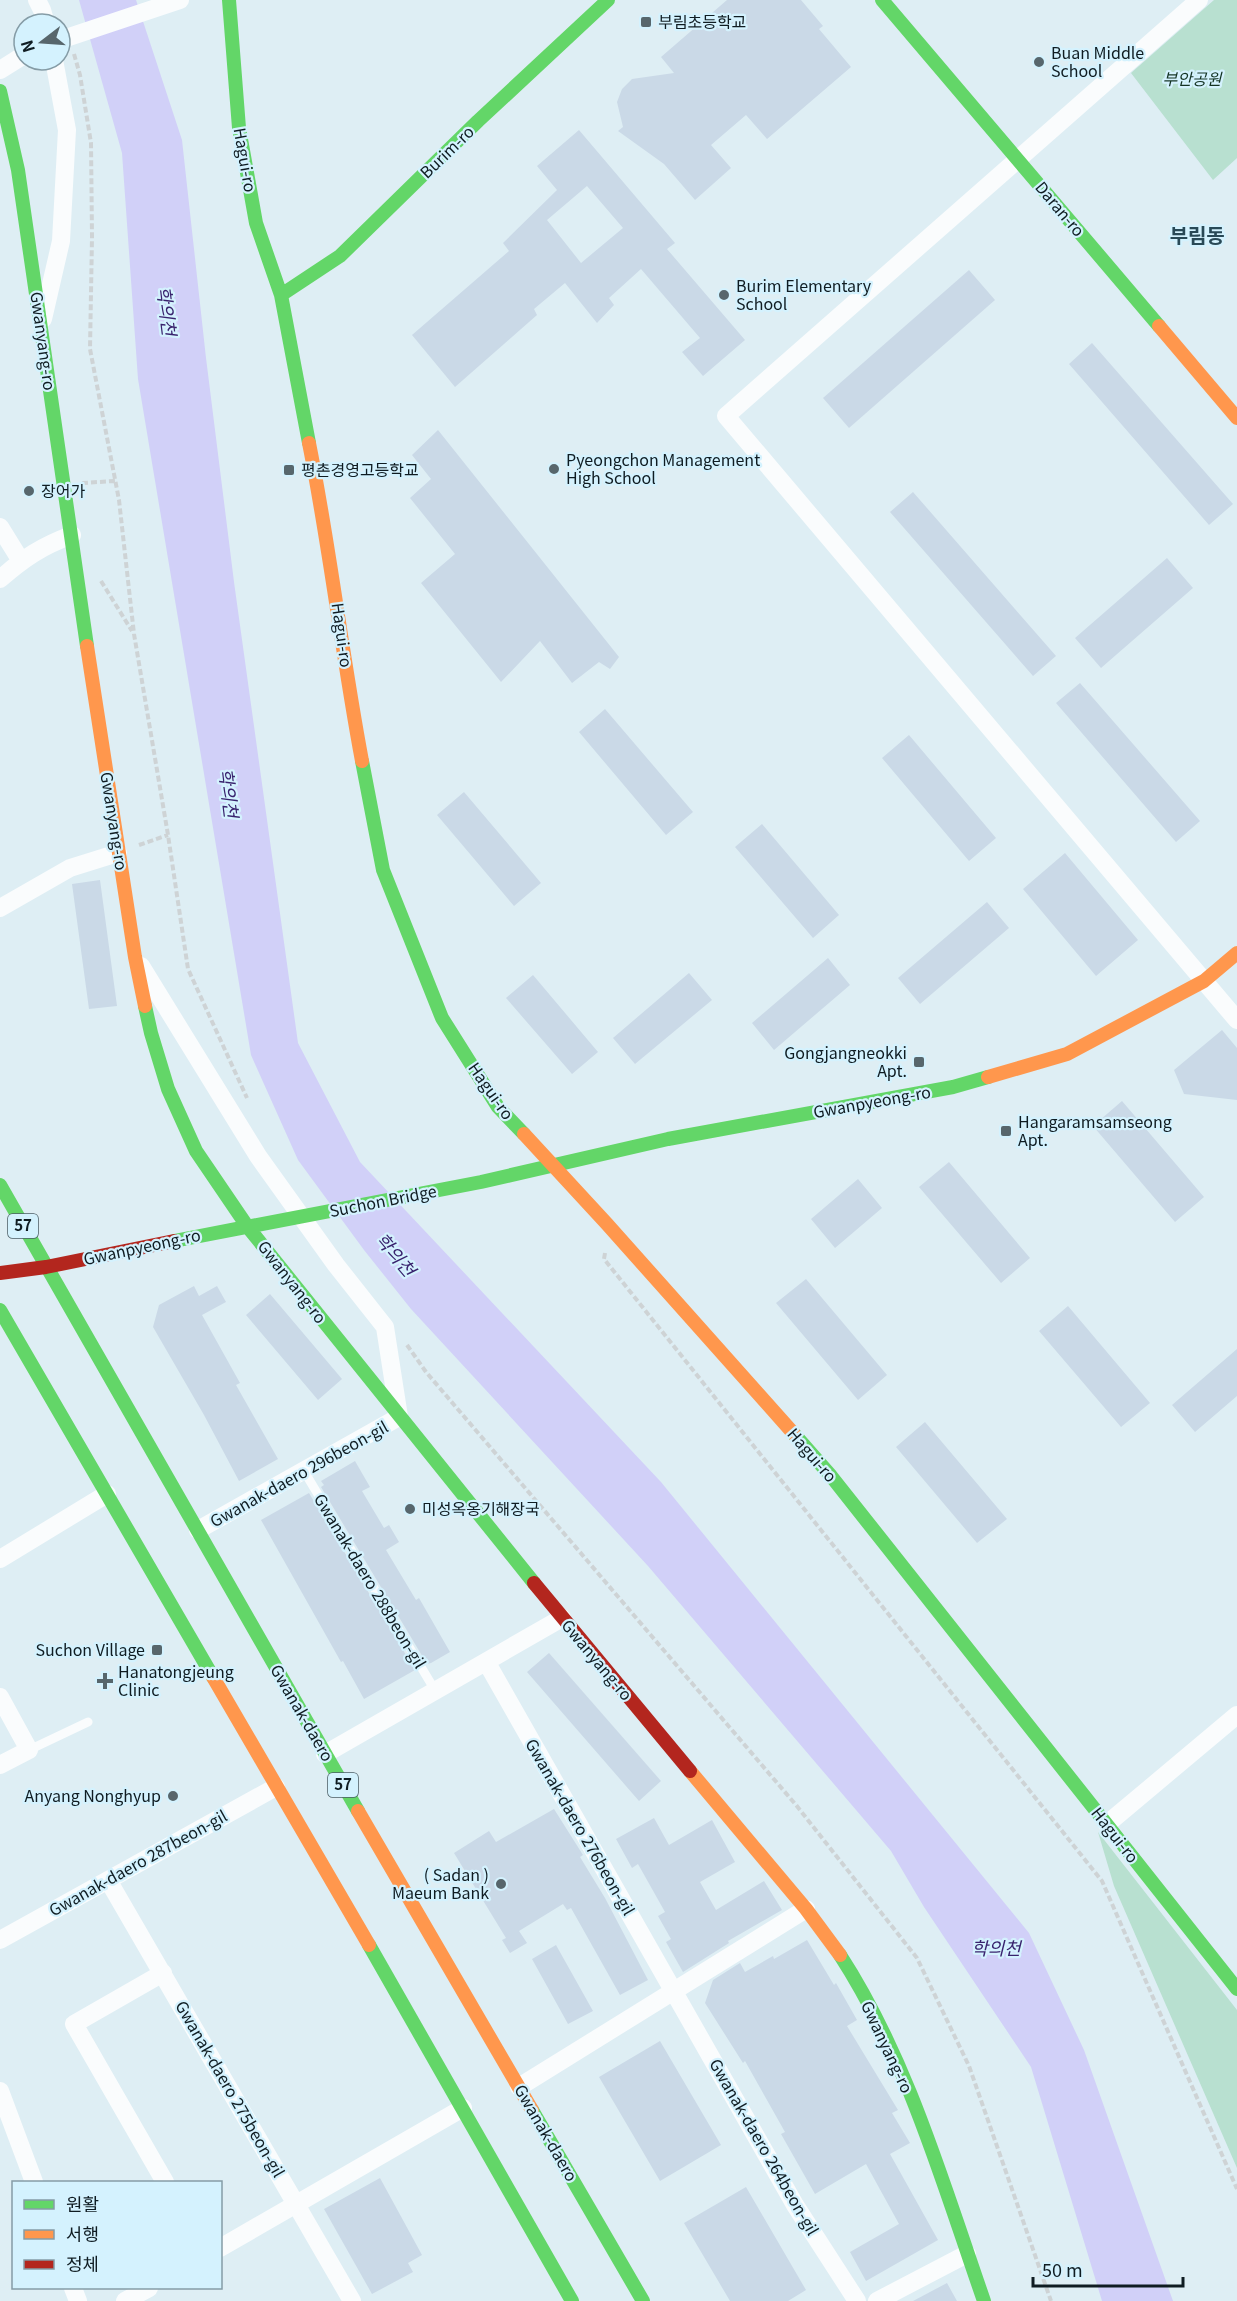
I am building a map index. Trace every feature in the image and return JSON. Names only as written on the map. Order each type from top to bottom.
[{"type":"street","points":[[72,36],[180,0]]},
{"type":"street","name":"Hagui-ro","points":[[229,0],[239,128],[256,223],[281,296],[326,530],[353,713],[383,870],[442,1018],[498,1107],[607,1224],[831,1476],[1237,1989]]},
{"type":"street","name":"Burim-ro","points":[[281,296],[340,256],[478,121],[608,0]]},
{"type":"street","name":"Daran-ro","points":[[882,0],[1237,418]]},
{"type":"street","points":[[1199,0],[726,416],[1237,1020]]},
{"type":"street","points":[[42,327],[61,241],[68,130],[56,72]]},
{"type":"street","name":"Gwanyang-ro","points":[[0,91],[18,170],[63,485],[135,957],[151,1033],[168,1089],[196,1151],[247,1226],[562,1618],[806,1910],[843,1959],[878,2023],[912,2101],[984,2301]]},
{"type":"street","points":[[0,526],[21,561]]},
{"type":"street","points":[[0,579],[21,561],[44,546],[72,535]]},
{"type":"street","points":[[0,908],[70,868],[118,853]]},
{"type":"street","name":"Gwanpyeong-ro","points":[[481,1182],[668,1139],[953,1087],[1067,1054],[1204,981],[1237,953]]},
{"type":"street","points":[[135,957],[258,1156],[336,1265],[384,1327],[399,1417]]},
{"type":"street","name":"Suchon Bridge","points":[[285,1220],[481,1182]]},
{"type":"street","name":"Gwanak-daero","points":[[0,1185],[325,1754],[644,2301]]},
{"type":"street","name":"Gwanpyeong-ro","points":[[0,1273],[46,1267],[285,1220]]},
{"type":"street","points":[[0,1310],[463,2108],[572,2301]]},
{"type":"street","name":"Gwanak-daero 296beon-gil","points":[[198,1530],[399,1417]]},
{"type":"street","points":[[0,1558],[107,1494]]},
{"type":"street","points":[[325,1754],[488,1663],[562,1618]]},
{"type":"street","name":"Gwanak-daero 276beon-gil","points":[[488,1663],[674,1991]]},
{"type":"street","points":[[0,1697],[29,1750],[0,1765]]},
{"type":"street","points":[[1107,1824],[1237,1715]]},
{"type":"street","name":"Gwanak-daero 287beon-gil","points":[[0,1940],[276,1787]]},
{"type":"street","name":"Gwanak-daero 275beon-gil","points":[[108,1880],[352,2301]]},
{"type":"street","points":[[519,2086],[806,1910]]},
{"type":"street","points":[[163,1973],[74,2024],[164,2181]]},
{"type":"street","name":"Gwanak-daero 264beon-gil","points":[[674,1991],[795,2205],[856,2301]]},
{"type":"street","points":[[0,2091],[34,2181]]},
{"type":"street","points":[[222,2247],[463,2108]]},
{"type":"street","points":[[877,2301],[967,2254]]},
{"type":"street","points":[[125,2301],[147,2289]]},
{"type":"lane","name":"Gwanak-daero 288beon-gil","points":[[304,1471],[436,1692]]},
{"type":"lane","points":[[29,1750],[88,1722]]},
{"type":"path","points":[[63,485],[115,481]]},
{"type":"path","points":[[97,574],[134,634]]},
{"type":"path","points":[[118,853],[168,835]]},
{"type":"path","points":[[607,1224],[604,1259],[1102,1881],[1237,2189]]},
{"type":"green space","name":"부안공원","points":[[1214,0],[1237,0],[1237,158],[1213,180],[1131,73]]},
{"type":"green space","points":[[1098,1832],[1237,2010],[1237,2168],[1114,1886]]},
{"type":"water","name":"학의천","points":[[79,0],[136,0],[182,140],[234,582],[298,1043],[360,1162],[661,1482],[1029,1933],[1084,2050],[1173,2301],[1102,2301],[1031,2067],[924,1907],[891,1851],[648,1566],[411,1309],[298,1160],[251,1055],[138,379],[122,153]]},
{"type":"building","points":[[727,0],[801,0],[823,26],[819,29],[851,67],[767,139],[746,115],[711,145],[731,168],[695,200],[664,164],[618,131],[623,127],[617,102],[622,89],[632,79],[674,73],[661,57]]},
{"type":"building","points":[[579,130],[675,243],[667,249],[745,340],[703,376],[682,352],[700,338],[641,269],[609,298],[614,305],[597,323],[565,283],[534,309],[537,315],[455,387],[412,335],[509,251],[503,243],[557,190],[537,166]],"holes":[[[587,186],[623,228],[581,263],[547,220]]]},
{"type":"building","points":[[969,270],[995,300],[849,428],[823,398]]},
{"type":"building","points":[[1092,343],[1233,504],[1209,525],[1069,364]]},
{"type":"building","points":[[438,430],[619,657],[610,669],[599,662],[572,683],[540,641],[501,682],[421,583],[455,554],[410,498],[431,479],[412,455]]},
{"type":"building","points":[[913,492],[1056,656],[1033,676],[890,512]]},
{"type":"building","points":[[1167,558],[1193,588],[1101,668],[1075,638]]},
{"type":"building","points":[[1080,683],[1200,821],[1176,842],[1056,703]]},
{"type":"building","points":[[605,709],[693,812],[666,835],[579,732]]},
{"type":"building","points":[[909,735],[996,838],[969,861],[882,758]]},
{"type":"building","points":[[464,792],[541,883],[514,906],[437,815]]},
{"type":"building","points":[[762,824],[839,915],[813,938],[735,847]]},
{"type":"building","points":[[1065,853],[1138,940],[1096,976],[1023,889]]},
{"type":"building","points":[[100,880],[117,1006],[89,1009],[72,884]]},
{"type":"building","points":[[987,902],[1009,928],[920,1004],[898,978]]},
{"type":"building","points":[[828,958],[850,985],[774,1050],[752,1023]]},
{"type":"building","points":[[689,973],[712,1000],[635,1064],[613,1038]]},
{"type":"building","points":[[533,975],[598,1052],[572,1074],[506,998]]},
{"type":"building","points":[[1222,1030],[1237,1048],[1237,1100],[1184,1094],[1174,1070]]},
{"type":"building","points":[[1122,1101],[1204,1197],[1175,1222],[1093,1126]]},
{"type":"building","points":[[949,1162],[1030,1258],[1001,1283],[919,1187]]},
{"type":"building","points":[[858,1179],[882,1208],[835,1248],[811,1219]]},
{"type":"building","points":[[806,1279],[887,1375],[858,1400],[776,1303]]},
{"type":"building","points":[[194,1286],[199,1296],[217,1286],[226,1302],[202,1315],[240,1383],[236,1385],[278,1459],[239,1481],[153,1327],[159,1305]]},
{"type":"building","points":[[270,1294],[342,1379],[318,1400],[246,1315]]},
{"type":"building","points":[[1068,1306],[1150,1403],[1121,1427],[1039,1331]]},
{"type":"building","points":[[1237,1349],[1237,1396],[1195,1432],[1172,1405]]},
{"type":"building","points":[[925,1422],[1007,1519],[977,1543],[896,1447]]},
{"type":"building","points":[[355,1461],[370,1487],[362,1491],[384,1528],[389,1525],[399,1542],[386,1550],[416,1600],[419,1598],[450,1652],[431,1663],[427,1664],[321,1487],[324,1485],[321,1481]]},
{"type":"building","points":[[309,1493],[415,1670],[364,1699],[261,1520]]},
{"type":"building","points":[[549,1653],[661,1781],[639,1801],[527,1672]]},
{"type":"building","points":[[554,1809],[583,1855],[580,1857],[605,1898],[648,1980],[620,1995],[571,1908],[567,1910],[563,1904],[519,1931],[527,1943],[510,1953],[502,1940],[506,1938],[454,1853],[489,1831],[496,1842]]},
{"type":"building","points":[[654,1818],[669,1845],[712,1820],[735,1862],[700,1882],[716,1910],[764,1881],[782,1910],[728,1941],[729,1943],[683,1972],[666,1942],[671,1939],[658,1916],[665,1912],[638,1864],[632,1868],[616,1839]]},
{"type":"building","points":[[807,1940],[834,1985],[836,1983],[857,2020],[847,2026],[898,2110],[892,2113],[910,2143],[890,2154],[938,2240],[866,2281],[850,2252],[899,2224],[866,2164],[815,2194],[781,2134],[785,2132],[745,2061],[743,2063],[705,2003],[713,1980],[740,1963],[745,1972]]},
{"type":"building","points":[[556,1945],[593,2011],[568,2024],[532,1959]]},
{"type":"building","points":[[660,2041],[721,2145],[660,2181],[599,2077]]},
{"type":"building","points":[[380,2178],[422,2255],[408,2263],[413,2272],[372,2294],[324,2209]]},
{"type":"building","points":[[746,2187],[806,2290],[788,2301],[730,2301],[684,2223]]},
{"type":"building","points":[[947,2283],[957,2301],[913,2301]]},
{"type":"traffic: fast","points":[[229,0],[239,128],[256,223],[281,295],[309,443]]},
{"type":"traffic: fast","points":[[281,295],[340,256],[478,121],[608,0]]},
{"type":"traffic: fast","points":[[882,0],[1159,326]]},
{"type":"traffic: fast","points":[[0,91],[18,170],[87,646]]},
{"type":"traffic: fast","points":[[362,761],[383,870],[442,1018],[498,1107],[524,1134]]},
{"type":"traffic: fast","points":[[145,1006],[168,1089],[196,1151],[247,1226],[534,1583]]},
{"type":"traffic: fast","points":[[174,1241],[481,1182],[668,1139],[953,1087],[988,1077]]},
{"type":"traffic: fast","points":[[0,1185],[358,1811]]},
{"type":"traffic: fast","points":[[0,1310],[213,1677]]},
{"type":"traffic: fast","points":[[794,1434],[831,1476],[1237,1989]]},
{"type":"traffic: fast","points":[[369,1945],[572,2301]]},
{"type":"traffic: fast","points":[[840,1955],[864,1995],[905,2080],[984,2301]]},
{"type":"traffic: fast","points":[[532,2110],[643,2301]]},
{"type":"traffic: slow","points":[[1159,326],[1237,418]]},
{"type":"traffic: slow","points":[[309,443],[362,761]]},
{"type":"traffic: slow","points":[[87,646],[135,957],[145,1006]]},
{"type":"traffic: slow","points":[[988,1077],[1067,1054],[1204,981],[1237,953]]},
{"type":"traffic: slow","points":[[524,1134],[794,1434]]},
{"type":"traffic: slow","points":[[213,1677],[369,1945]]},
{"type":"traffic: slow","points":[[690,1771],[806,1909],[840,1955]]},
{"type":"traffic: slow","points":[[358,1811],[532,2110]]},
{"type":"traffic: jam","points":[[0,1273],[46,1267],[174,1241]]},
{"type":"traffic: jam","points":[[534,1583],[690,1771]]},
{"type":"place","name":"부림초등학교","points":[[646,22]]},
{"type":"place","name":"Buan Middle School","points":[[1039,62]]},
{"type":"place","name":"Burim Elementary School","points":[[724,295]]},
{"type":"place","name":"Pyeongchon Management High School","points":[[554,469]]},
{"type":"place","name":"평촌경영고등학교","points":[[289,470]]},
{"type":"place","name":"장어가","points":[[29,491]]},
{"type":"place","name":"Gongjangneokki Apt.","points":[[919,1062]]},
{"type":"place","name":"Hangaramsamseong Apt.","points":[[1006,1131]]},
{"type":"place","name":"미성옥옹기해장국","points":[[410,1509]]},
{"type":"place","name":"Suchon Village","points":[[157,1650]]},
{"type":"place","name":"Hanatongjeung Clinic","points":[[105,1681]]},
{"type":"place","name":"Anyang Nonghyup","points":[[173,1796]]},
{"type":"place","name":"( Sadan ) Maeum Bank","points":[[501,1884]]},
{"type":"district","name":"부림동","points":[[1197,236]]}]
